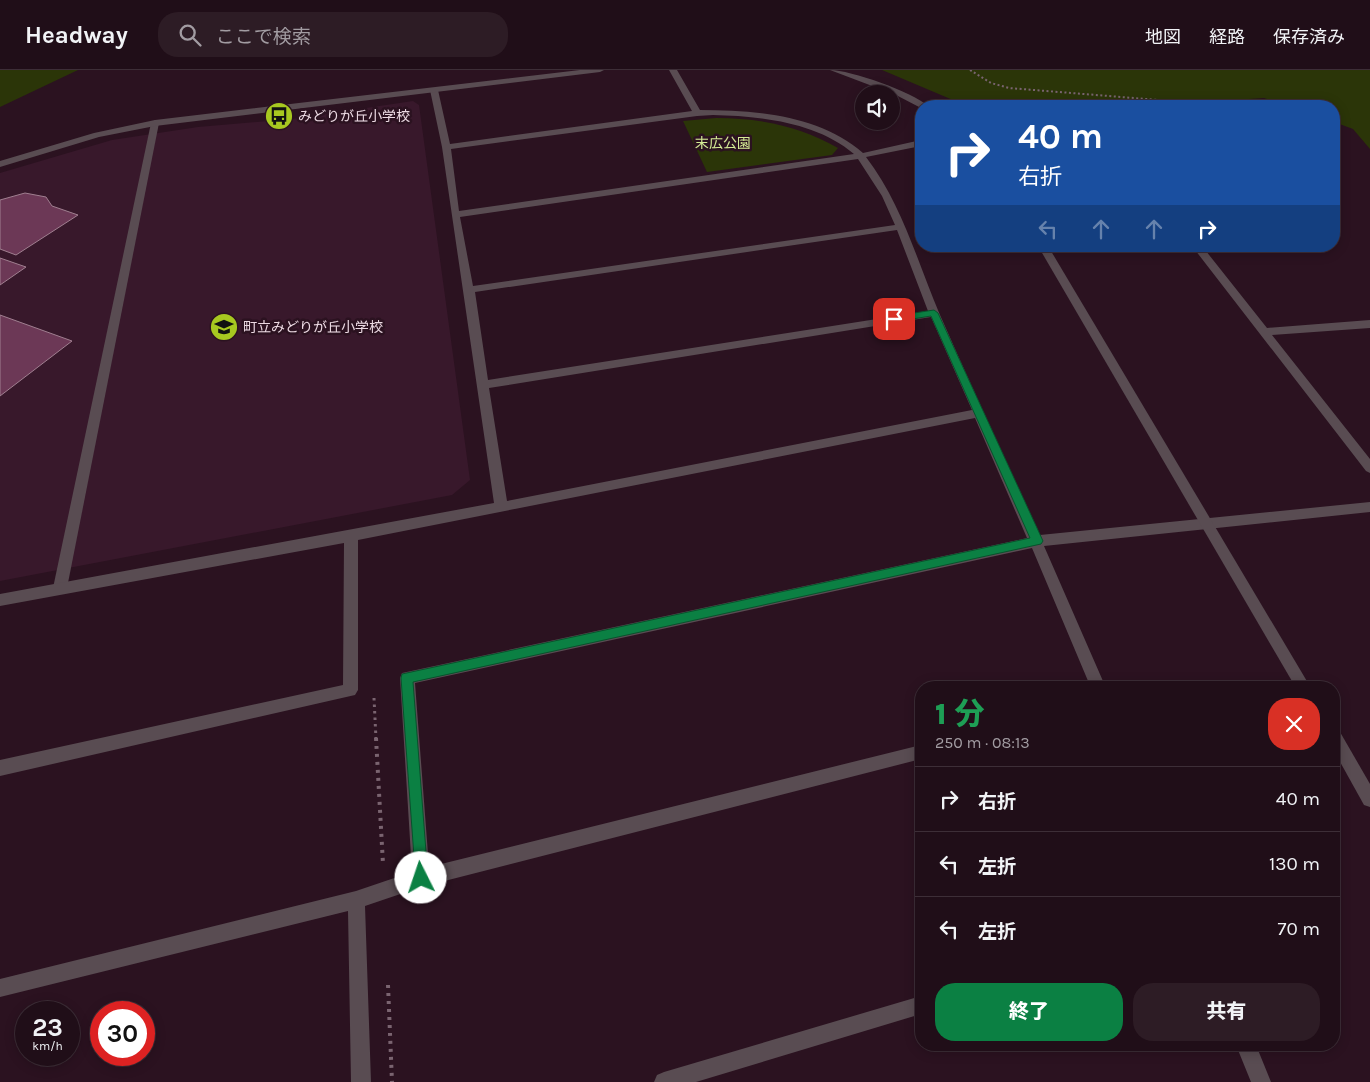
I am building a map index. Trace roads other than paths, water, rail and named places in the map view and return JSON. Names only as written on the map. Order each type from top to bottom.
[{"type":"street","points":[[0,164],[97,135],[155,123],[600,70]]},
{"type":"street","points":[[673,70],[696,113]]},
{"type":"street","points":[[834,70],[900,93],[915,101]]},
{"type":"street","points":[[434,90],[446,146],[455,215],[469,290],[501,506]]},
{"type":"street","points":[[446,146],[696,113],[736,112],[768,115],[794,122],[844,142],[860,156],[882,186],[934,313],[1037,541],[1096,681]]},
{"type":"street","points":[[60,588],[155,123]]},
{"type":"street","points":[[455,215],[860,156],[915,144]]},
{"type":"street","points":[[469,290],[899,227]]},
{"type":"street","points":[[1047,252],[1300,681]]},
{"type":"street","points":[[1203,252],[1370,468]]},
{"type":"street","points":[[484,385],[934,313]]},
{"type":"street","points":[[1265,332],[1370,324]]},
{"type":"street","points":[[0,600],[351,536],[980,413]]},
{"type":"street","points":[[421,878],[407,678],[1037,541],[1370,507]]},
{"type":"street","points":[[0,768],[350,690],[351,536]]},
{"type":"street","points":[[1340,747],[1370,799]]},
{"type":"street","points":[[0,988],[356,900],[421,878],[915,754]]},
{"type":"street","points":[[356,900],[361,1082]]},
{"type":"street","points":[[664,1082],[915,1007]]},
{"type":"street","points":[[1248,1051],[1261,1082]]},
{"type":"place","name":"みどりが丘小学校","points":[[279,116]]},
{"type":"place","name":"町立みどりが丘小学校","points":[[224,327]]},
{"type":"park label","name":"末広公園","points":[[723,143]]}]
